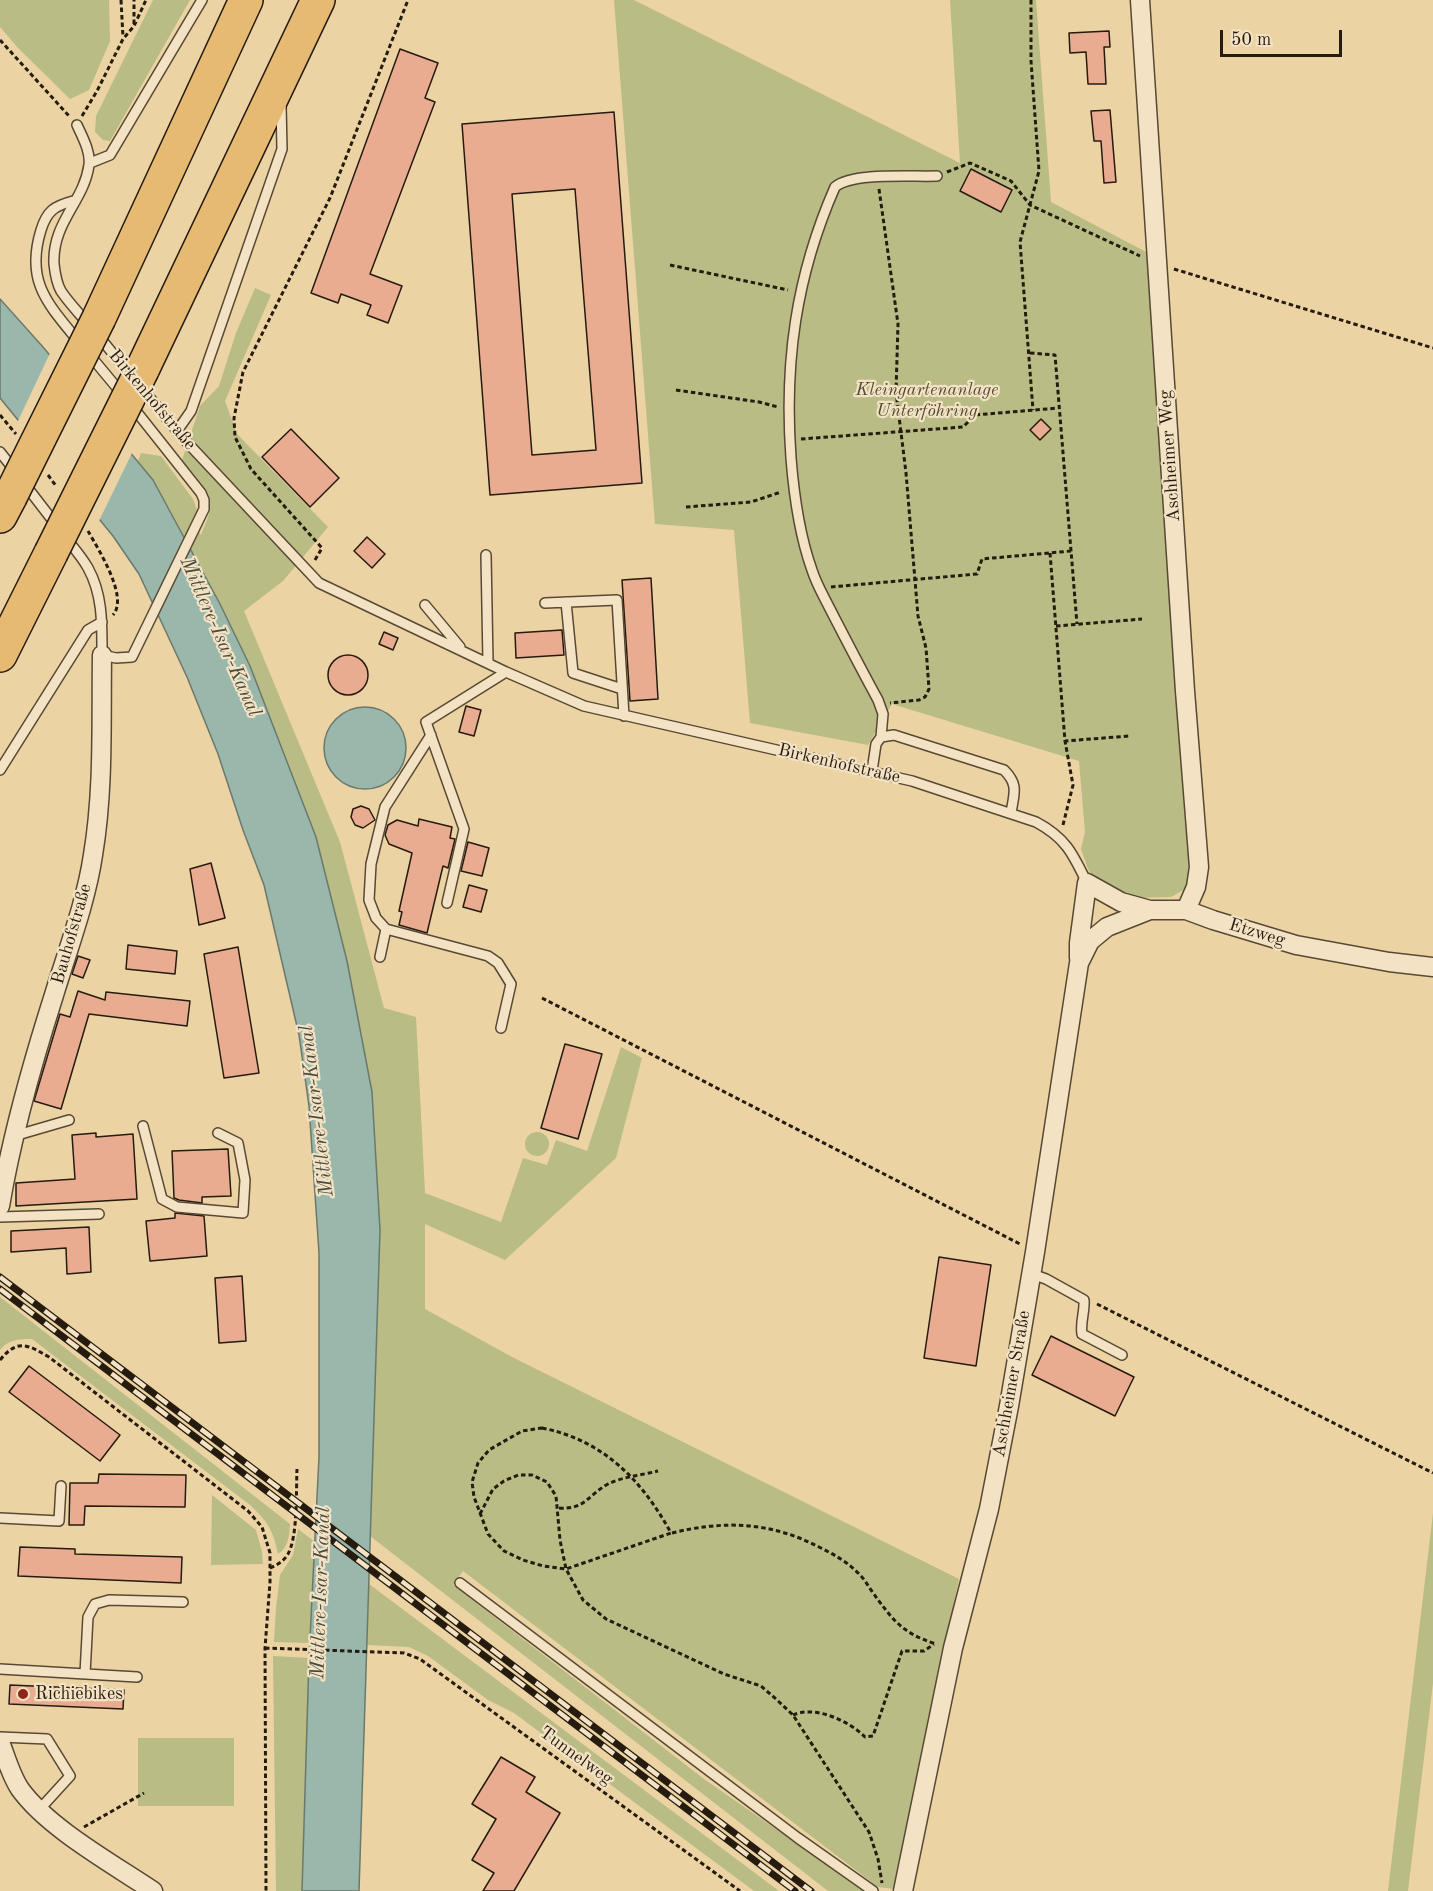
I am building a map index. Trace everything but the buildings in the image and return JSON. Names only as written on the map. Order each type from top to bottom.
[{"type":"highway","points":[[5,506],[99,318],[246,0]]},
{"type":"highway","points":[[0,655],[142,370],[318,0]]},
{"type":"street","name":"Aschheimer Weg","points":[[1140,0],[1184,679],[1199,867],[1196,887],[1186,910]]},
{"type":"street","name":"Bauhofstraße","points":[[0,1206],[14,1136],[77,920],[93,856],[100,786],[102,656]]},
{"type":"street","name":"Etzweg","points":[[1087,883],[1121,902],[1150,910],[1186,910],[1296,945],[1389,962],[1433,967]]},
{"type":"street","points":[[1079,963],[1079,944],[1087,883]]},
{"type":"street","name":"Aschheimer Straße","points":[[903,1891],[944,1646],[989,1509],[1032,1274],[1079,963],[1090,941],[1107,927],[1150,910]]},
{"type":"street","points":[[0,1742],[19,1788],[39,1810],[69,1835],[151,1890]]},
{"type":"lane","points":[[77,125],[86,144],[90,163],[110,154],[202,0]]},
{"type":"lane","points":[[177,431],[192,411],[282,148],[281,81]]},
{"type":"lane","name":"Birkenhofstraße","points":[[90,163],[84,183],[59,228],[54,252],[55,271],[60,290],[177,431],[319,583],[506,672],[584,706],[912,781],[1036,822],[1050,830],[1070,849],[1087,883]]},
{"type":"lane","points":[[872,771],[876,744],[881,737],[883,714],[820,588],[803,543],[794,485],[788,411],[792,341],[800,292],[820,224],[835,187],[849,180],[937,176]]},
{"type":"lane","points":[[0,452],[87,565],[99,595],[102,656],[132,657],[195,530],[204,509],[204,500],[169,451],[48,304],[37,278],[35,251],[46,216],[59,205],[74,201]]},
{"type":"lane","points":[[486,555],[488,662]]},
{"type":"lane","points":[[545,603],[616,600],[624,716]]},
{"type":"lane","points":[[566,602],[573,673],[622,689]]},
{"type":"lane","points":[[425,605],[461,649]]},
{"type":"lane","points":[[0,770],[88,630],[102,622]]},
{"type":"lane","points":[[447,903],[464,830],[426,722],[506,672]]},
{"type":"lane","points":[[431,735],[385,807],[371,864],[369,900],[376,918],[386,929],[488,956],[498,963],[511,984],[501,1028]]},
{"type":"lane","points":[[881,737],[894,735],[1004,770],[1011,777],[1015,787],[1011,813]]},
{"type":"lane","points":[[380,957],[386,929]]},
{"type":"lane","points":[[14,1136],[69,1120]]},
{"type":"lane","points":[[143,1126],[162,1199],[177,1207],[243,1213],[245,1180],[238,1143],[218,1132]]},
{"type":"lane","points":[[0,1217],[99,1214]]},
{"type":"lane","points":[[1032,1274],[1084,1300],[1085,1310],[1080,1326],[1082,1334],[1122,1355]]},
{"type":"lane","points":[[0,1518],[59,1521],[61,1486]]},
{"type":"lane","points":[[460,1583],[798,1838],[873,1891]]},
{"type":"lane","points":[[85,1674],[88,1617],[95,1604],[101,1600],[183,1602]]},
{"type":"lane","points":[[0,1669],[137,1677]]},
{"type":"lane","points":[[0,1737],[47,1739],[70,1776],[39,1810]]},
{"type":"path","points":[[121,0],[123,39]]},
{"type":"path","points":[[134,0],[134,26]]},
{"type":"path","points":[[0,40],[77,125],[123,39],[134,26],[146,0]]},
{"type":"path","points":[[307,572],[322,548],[251,469],[235,437],[234,418],[243,372],[330,198],[408,0]]},
{"type":"path","points":[[1032,0],[1031,62],[1039,171],[1020,242],[1033,410]]},
{"type":"path","points":[[937,176],[970,163],[1011,180],[1030,205],[1157,264],[1433,348]]},
{"type":"path","points":[[878,177],[898,324],[896,392],[918,616],[926,648],[929,692],[919,700],[879,704]]},
{"type":"path","points":[[670,265],[800,292]]},
{"type":"path","points":[[1030,353],[1055,355],[1077,624]]},
{"type":"path","points":[[676,390],[759,402],[788,411]]},
{"type":"path","points":[[790,440],[963,427],[975,415],[1059,408]]},
{"type":"path","points":[[0,415],[18,438]]},
{"type":"path","points":[[47,473],[60,492]]},
{"type":"path","points":[[686,507],[751,502],[774,495],[794,485]]},
{"type":"path","points":[[820,588],[977,574],[982,559],[1071,551]]},
{"type":"path","points":[[1050,553],[1065,741],[1073,785],[1059,839]]},
{"type":"path","points":[[1056,626],[1142,619]]},
{"type":"path","points":[[1065,741],[1129,736]]},
{"type":"path","points":[[542,998],[1035,1252]]},
{"type":"path","points":[[1084,1300],[1433,1473]]},
{"type":"path","points":[[0,1360],[17,1345],[29,1346],[49,1357],[248,1511],[262,1527],[270,1553],[264,1648],[266,1891]]},
{"type":"path","points":[[671,1533],[661,1515],[617,1462],[592,1446],[562,1432],[542,1428],[522,1431],[495,1446],[478,1463],[472,1482],[474,1497],[488,1534],[504,1551],[523,1560],[566,1569],[671,1533],[720,1524],[769,1528],[801,1538],[840,1558],[858,1572],[893,1620],[907,1632],[944,1646]]},
{"type":"path","points":[[270,1568],[280,1564],[288,1555],[293,1540],[297,1469]]},
{"type":"path","points":[[558,1508],[570,1509],[584,1503],[606,1485],[658,1471]]},
{"type":"path","points":[[480,1514],[493,1489],[504,1481],[518,1475],[532,1475],[547,1482],[556,1496],[560,1540],[566,1569],[583,1600],[606,1619],[724,1674],[760,1686],[793,1715],[869,1832],[878,1859],[883,1891]]},
{"type":"path","points":[[793,1715],[801,1712],[817,1713],[855,1728],[865,1737],[873,1736],[902,1651],[924,1651],[944,1646]]},
{"type":"path","name":"Tunnelweg","points":[[264,1648],[393,1652],[420,1659],[740,1891]]},
{"type":"path","points":[[69,1835],[144,1793]]},
{"type":"green space","points":[[0,0],[109,0],[110,41],[89,90],[70,99],[18,48],[0,27]]},
{"type":"green space","points":[[153,0],[190,0],[110,141],[103,140],[95,132],[96,116]]},
{"type":"green space","name":"Kleingartenanlage Unterföhring","points":[[614,0],[634,0],[960,163],[950,0],[1036,0],[1051,202],[1150,254],[1192,876],[1187,888],[1171,897],[1133,898],[1098,884],[1088,869],[1081,849],[1085,832],[1079,761],[892,704],[868,745],[750,723],[734,530],[655,524]]},
{"type":"green space","points":[[255,288],[271,295],[225,401],[237,434],[328,527],[283,581],[244,611],[340,842],[384,1008],[416,1017],[425,1193],[501,1222],[523,1158],[547,1165],[556,1140],[587,1151],[621,1047],[642,1058],[616,1158],[505,1260],[425,1224],[425,1309],[512,1357],[959,1579],[894,1889],[878,1887],[463,1571],[453,1585],[704,1779],[865,1891],[828,1891],[370,1536],[380,1230],[372,1092],[347,961],[316,837],[250,666],[220,604],[153,480],[138,461],[141,453],[161,456],[193,499],[197,510],[193,523],[201,535],[209,511],[209,497],[182,460],[200,406],[219,386],[236,333]]},
{"type":"green space","points":[[537,1132],[546,1135],[549,1144],[546,1153],[537,1156],[528,1153],[525,1144],[528,1135]]},
{"type":"green space","points":[[0,1297],[290,1524],[288,1541],[282,1551],[278,1554],[269,1527],[250,1505],[32,1339],[11,1342],[0,1350]]},
{"type":"green space","points":[[212,1495],[256,1530],[263,1564],[211,1565]]},
{"type":"green space","points":[[1433,1513],[1433,1683],[1408,1891],[1388,1891]]},
{"type":"green space","points":[[298,1529],[315,1542],[309,1643],[274,1642],[280,1575],[293,1555]]},
{"type":"green space","points":[[369,1584],[779,1891],[754,1891],[514,1713],[488,1700],[428,1656],[409,1647],[367,1645]]},
{"type":"green space","points":[[273,1656],[309,1658],[302,1891],[276,1891]]},
{"type":"green space","points":[[138,1738],[234,1738],[234,1806],[138,1806]]},
{"type":"water","name":"Mittlere-Isar-Kanal","points":[[0,299],[43,347],[153,480],[220,604],[250,666],[316,837],[347,961],[372,1092],[380,1230],[359,1891],[302,1891],[309,1658],[319,1457],[319,1253],[309,1106],[299,1035],[264,885],[218,754],[187,677],[139,574],[113,536],[0,398]]},
{"type":"water","points":[[365,707],[381,711],[394,719],[402,732],[406,748],[402,764],[394,777],[381,785],[365,789],[349,785],[336,777],[328,764],[324,748],[328,732],[336,719],[349,711]]},
{"type":"pier","points":[[51,351],[133,451],[98,523],[17,423]]},
{"type":"railway","points":[[0,1277],[811,1891]]},
{"type":"railway","points":[[0,1289],[795,1891]]},
{"type":"place","name":"Richiebikes","points":[[23,1694]]}]
